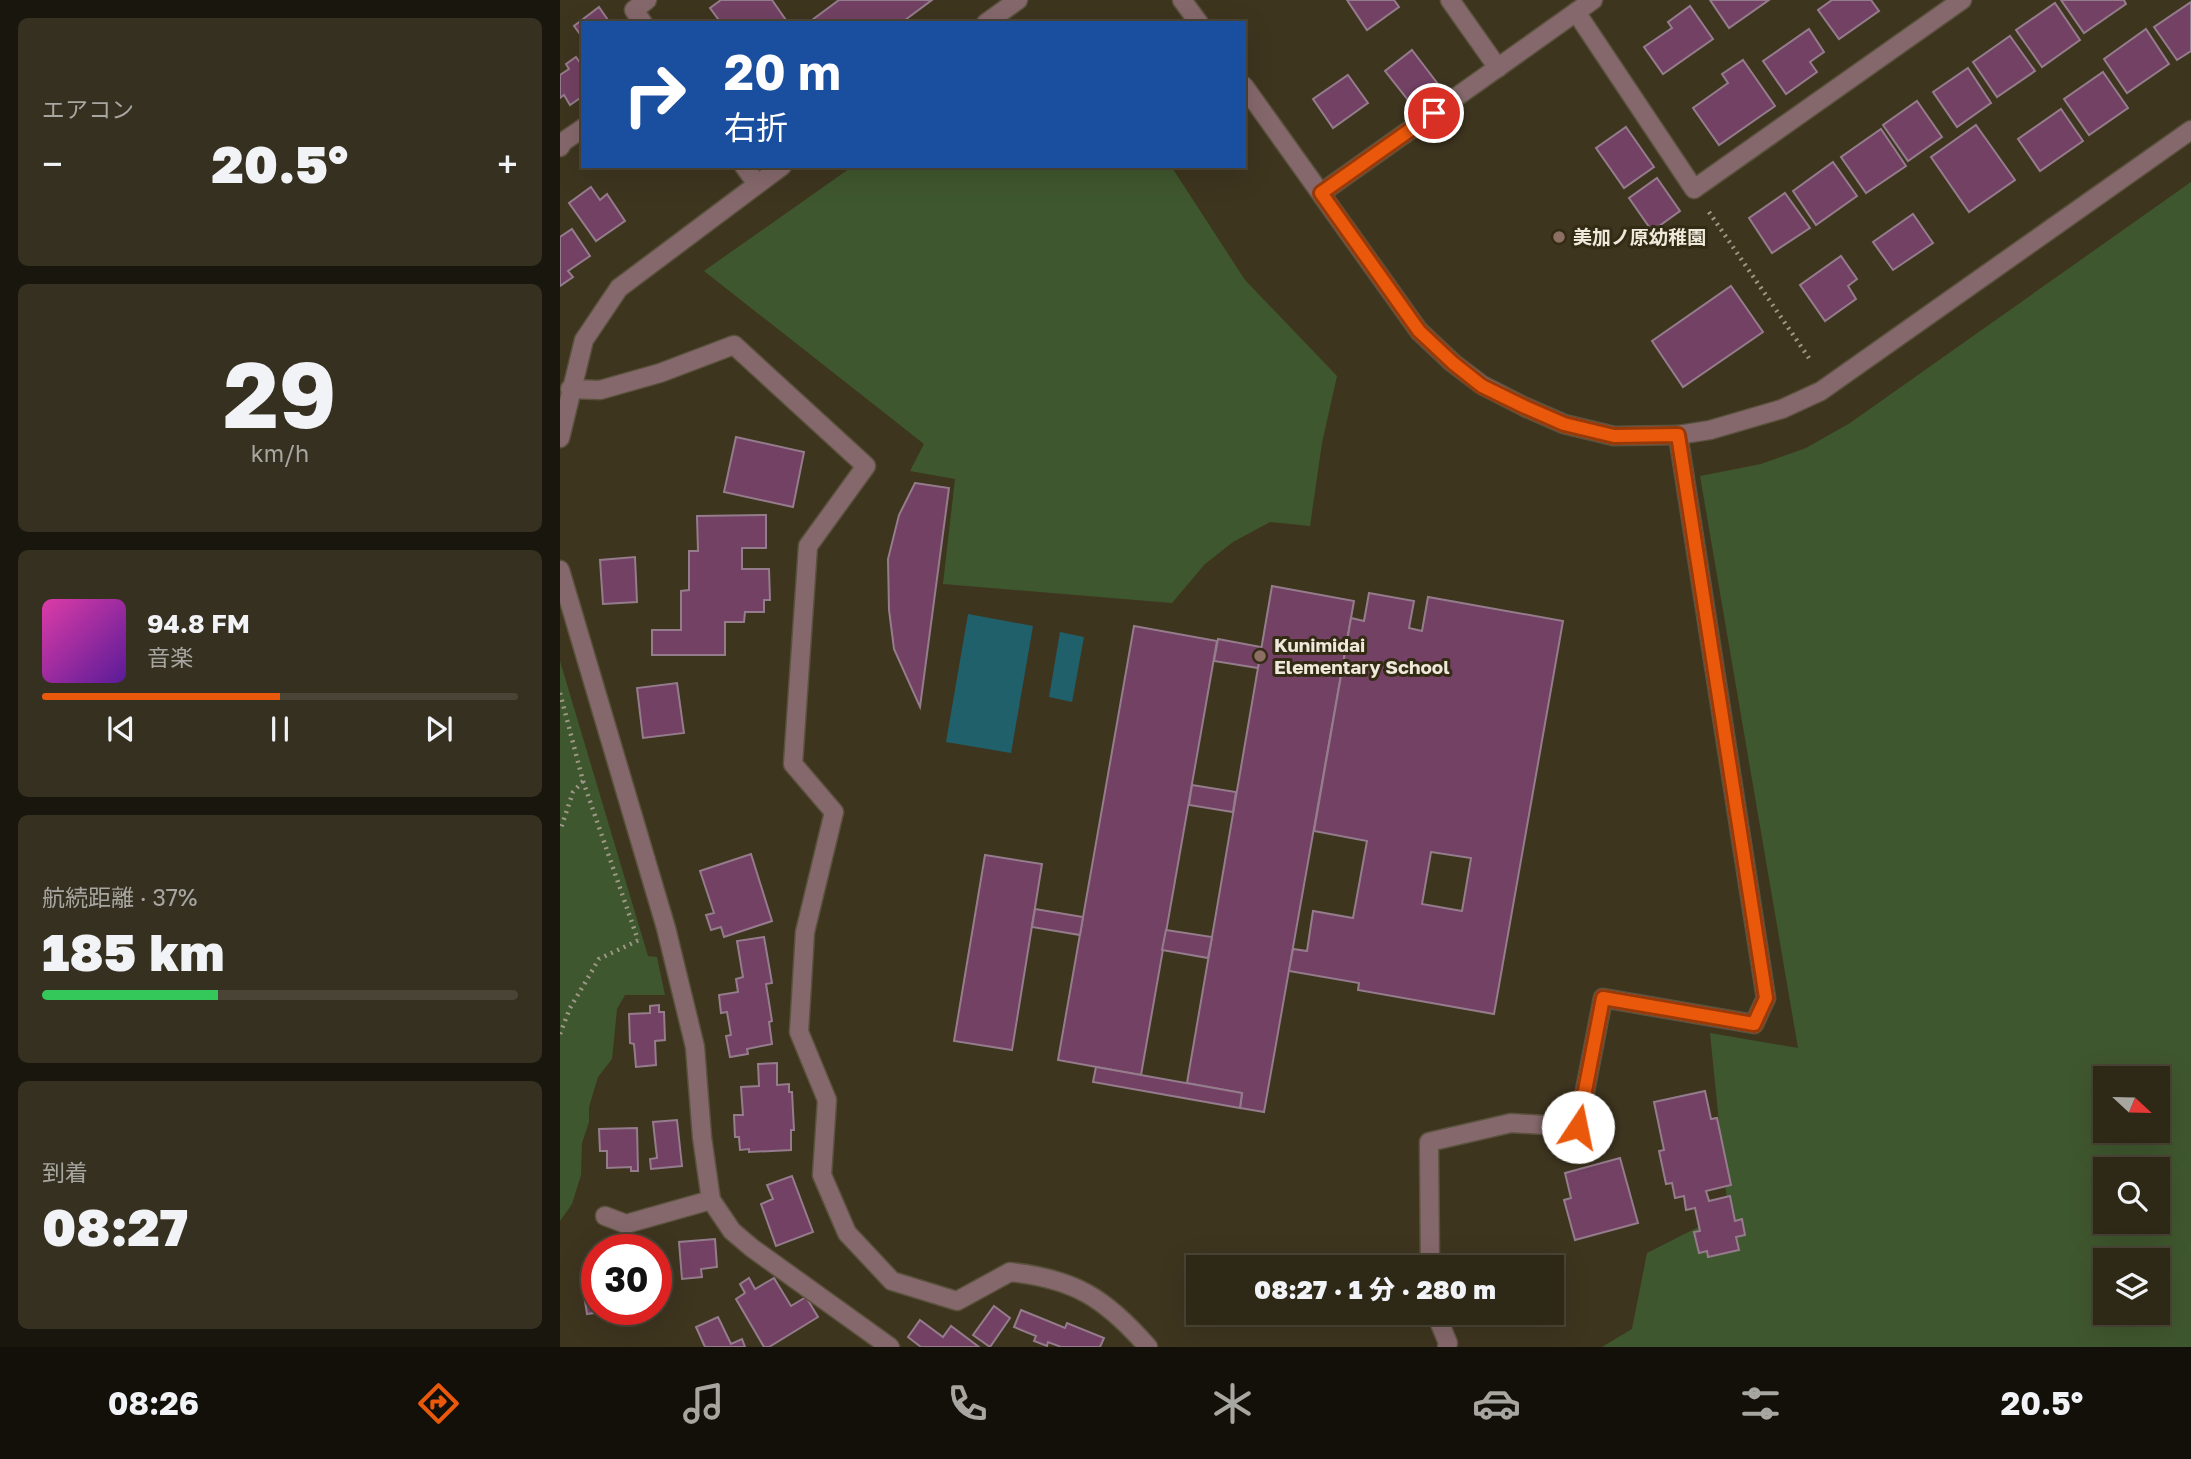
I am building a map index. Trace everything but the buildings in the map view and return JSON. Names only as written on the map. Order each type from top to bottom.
[{"type":"street","points":[[642,21],[634,10],[647,0]]},
{"type":"street","points":[[989,21],[1018,0]]},
{"type":"street","points":[[1182,0],[1198,21]]},
{"type":"street","points":[[1450,0],[1498,68]]},
{"type":"street","points":[[1321,193],[1593,0]]},
{"type":"street","points":[[1576,12],[1694,190],[1962,0]]},
{"type":"street","points":[[1246,89],[1419,331],[1482,386],[1564,424],[1614,436],[1678,435],[1743,422],[1782,409],[1821,391],[2191,130]]},
{"type":"street","points":[[560,147],[581,129]]},
{"type":"street","points":[[745,168],[757,184]]},
{"type":"street","points":[[560,438],[584,340],[619,288],[779,168]]},
{"type":"street","points":[[570,390],[600,390],[660,373],[734,345],[866,466],[808,546],[793,764],[834,812],[805,932],[799,1032],[827,1100],[822,1175],[847,1233],[892,1281],[957,1301],[1010,1272],[1070,1284],[1111,1308],[1148,1347]]},
{"type":"street","points":[[1430,1255],[1429,1142],[1511,1123],[1578,1127],[1603,998],[1754,1024],[1766,998],[1678,435]]},
{"type":"street","points":[[560,570],[666,928],[695,1047],[702,1137],[711,1200],[732,1231],[752,1248],[890,1347]]},
{"type":"street","points":[[605,1216],[626,1224],[711,1200]]},
{"type":"street","points":[[1440,1325],[1447,1347]]},
{"type":"path","points":[[1694,190],[1811,361]]},
{"type":"path","points":[[560,693],[583,781],[638,940]]},
{"type":"path","points":[[560,831],[573,792],[583,781]]},
{"type":"path","points":[[560,1034],[570,1008],[599,959],[666,928]]},
{"type":"green space","points":[[850,168],[1172,168],[1245,280],[1337,376],[1322,443],[1310,526],[1270,522],[1233,542],[1205,564],[1172,603],[943,584],[955,479],[910,471],[924,444],[704,271]]},
{"type":"green space","points":[[2191,182],[2191,1347],[1602,1347],[1632,1329],[1647,1253],[1728,1212],[1710,1033],[1798,1048],[1700,476],[1761,464],[1806,448],[1850,423]]},
{"type":"green space","points":[[560,661],[648,956],[657,957],[665,995],[625,995],[617,1009],[612,1059],[598,1077],[589,1107],[589,1122],[582,1143],[581,1175],[572,1204],[560,1221]]},
{"type":"water","points":[[968,614],[1033,626],[1011,753],[946,742]]},
{"type":"water","points":[[1060,632],[1084,637],[1072,702],[1049,697]]},
{"type":"place","name":"美加ノ原幼稚園","points":[[1559,237]]},
{"type":"place","name":"Kunimidai Elementary School","points":[[1260,656]]},
{"type":"route","points":[[1434,113],[1321,193],[1419,331],[1482,386],[1564,424],[1614,436],[1678,435],[1766,998],[1754,1024],[1603,998],[1578,1127]]}]
